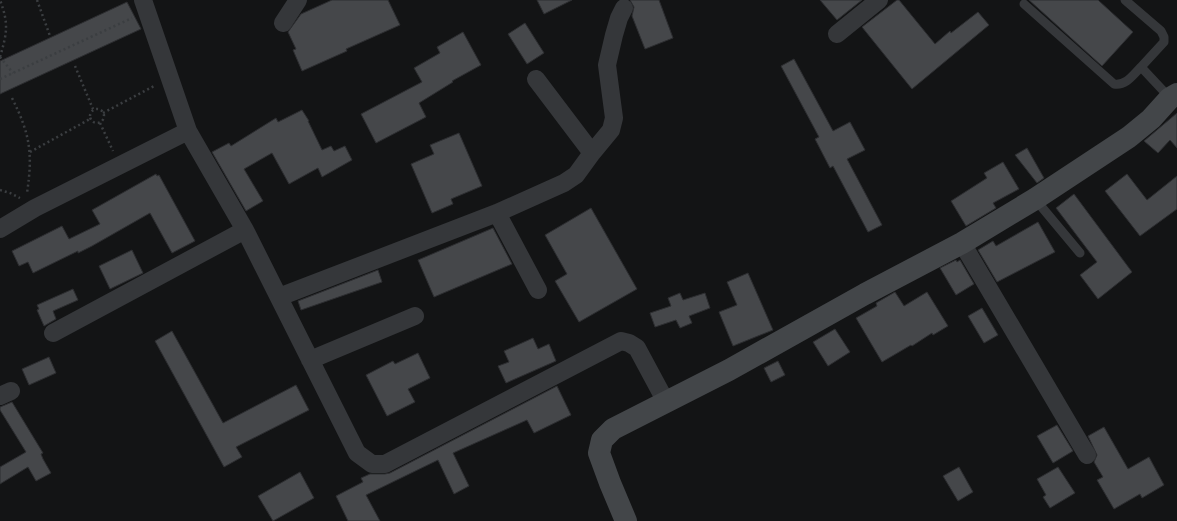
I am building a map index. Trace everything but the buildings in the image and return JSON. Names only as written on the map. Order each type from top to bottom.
[{"type":"street","points":[[282,23],[298,0]]},
{"type":"street","points":[[837,34],[879,0]]},
{"type":"street","points":[[145,6],[188,131],[245,230],[357,453],[372,464],[385,464],[621,341],[629,343],[637,348],[666,402]]},
{"type":"street","points":[[279,297],[497,213],[564,184],[576,175],[611,130],[614,118],[607,65],[619,18],[624,8]]},
{"type":"street","points":[[536,79],[592,153]]},
{"type":"street","points":[[626,521],[610,484],[599,453],[602,440],[613,429],[729,370],[858,298],[962,243],[1035,199],[1129,137],[1151,119],[1174,96]]},
{"type":"street","points":[[0,228],[35,208],[188,131]]},
{"type":"street","points":[[497,213],[538,290]]},
{"type":"street","points":[[53,333],[245,230]]},
{"type":"street","points":[[962,243],[1087,455]]},
{"type":"street","points":[[310,360],[415,316]]},
{"type":"lane","points":[[1024,4],[1114,84],[1119,84],[1125,83],[1164,42],[1164,36],[1161,31],[1125,0]]},
{"type":"lane","points":[[1141,66],[1174,96]]},
{"type":"lane","points":[[1035,199],[1080,253]]},
{"type":"path","points":[[0,0],[6,17],[5,39],[0,57],[13,73]]},
{"type":"path","points":[[37,0],[50,36]]},
{"type":"path","points":[[0,79],[145,6]]},
{"type":"path","points":[[76,66],[93,109]]},
{"type":"path","points":[[103,113],[162,82]]},
{"type":"path","points":[[12,98],[28,134],[30,171],[27,194]]},
{"type":"path","points":[[93,109],[101,110],[103,113],[104,117],[100,123]]},
{"type":"path","points":[[90,119],[89,115],[93,109]]},
{"type":"path","points":[[30,152],[90,119]]},
{"type":"path","points":[[90,119],[92,122],[100,123]]},
{"type":"path","points":[[100,123],[116,157]]}]
